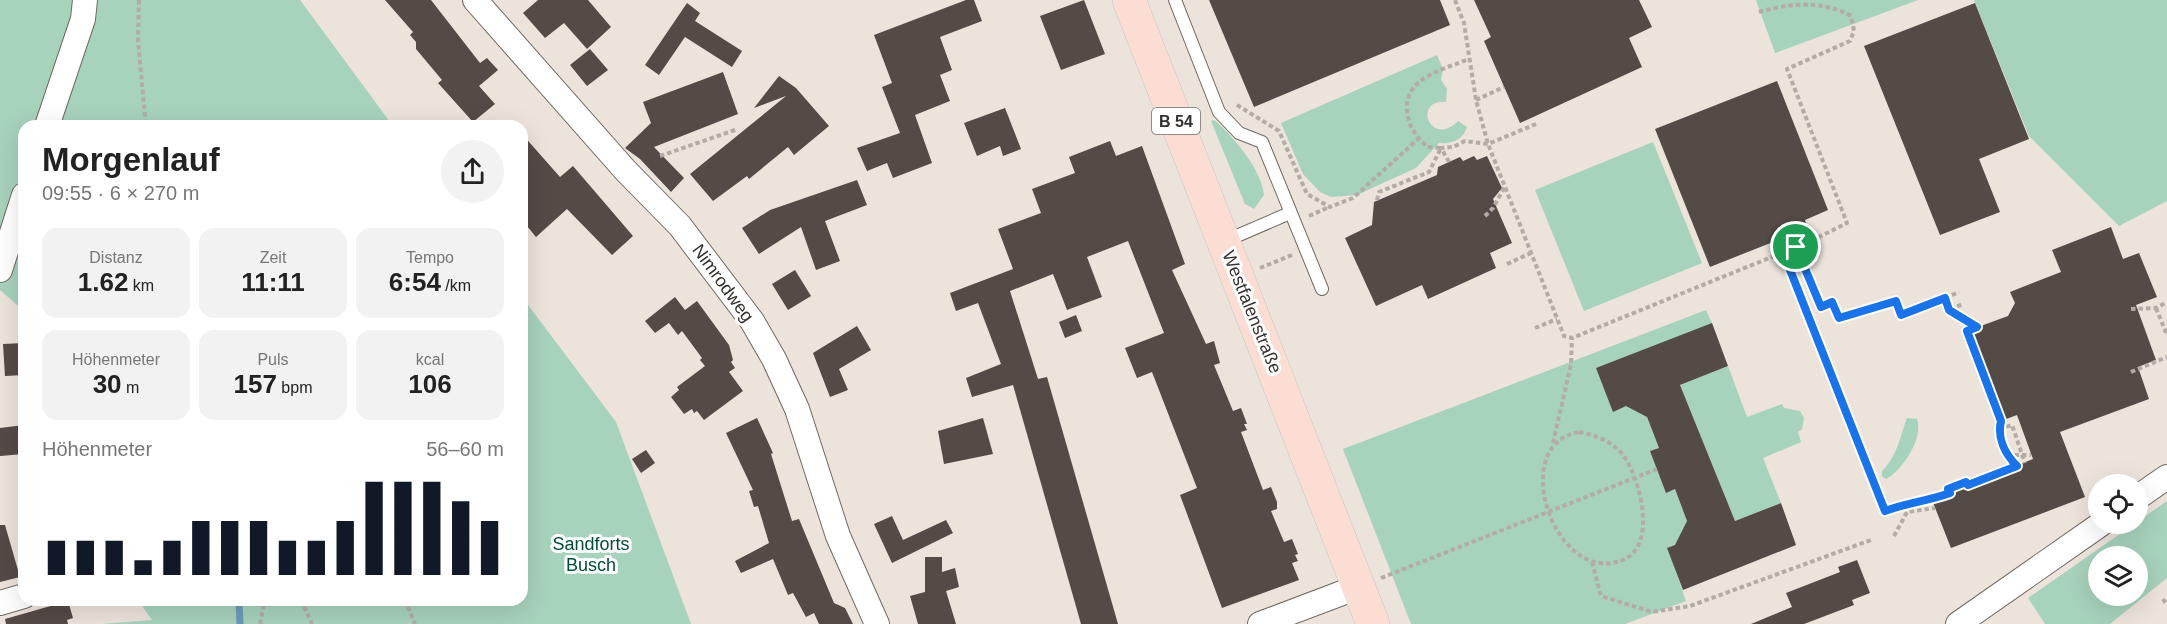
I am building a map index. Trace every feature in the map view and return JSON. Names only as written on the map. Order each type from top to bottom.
[{"type":"main road","name":"Westfalenstraße","points":[[1129,0],[1373,624]]},
{"type":"street","points":[[49,120],[83,19],[85,0]]},
{"type":"street","name":"Nimrodweg","points":[[475,0],[626,171],[680,226],[752,321],[774,359],[797,409],[838,536],[877,624]]},
{"type":"street","points":[[0,269],[18,214]]},
{"type":"street","points":[[2148,490],[2167,477]]},
{"type":"street","points":[[1958,624],[2088,533]]},
{"type":"street","points":[[1260,624],[1358,587]]},
{"type":"street","points":[[0,603],[18,598]]},
{"type":"lane","points":[[1175,0],[1219,112],[1239,133],[1262,142],[1322,289]]},
{"type":"lane","points":[[1224,242],[1290,213]]},
{"type":"path","points":[[139,0],[138,41],[145,120]]},
{"type":"path","points":[[1455,0],[1464,22],[1476,100],[1488,144],[1564,336],[1572,338],[1796,247]]},
{"type":"path","points":[[1759,12],[1801,3],[1820,3],[1838,8],[1851,16],[1854,31],[1850,41],[1786,69],[1847,223],[1783,252],[1885,511],[1905,504],[1932,500],[1950,493],[1948,489],[1966,482],[1968,485],[2017,466],[2006,455],[1999,429],[2001,421],[1967,331],[1977,327],[1949,310],[1945,298]]},
{"type":"path","points":[[1469,59],[1425,77],[1409,92],[1407,112],[1418,139],[1428,147],[1441,148],[1453,147],[1466,141],[1488,144],[1536,124]]},
{"type":"path","points":[[1476,100],[1504,87]]},
{"type":"path","points":[[1234,104],[1279,132],[1307,194],[1330,207],[1353,198],[1418,139]]},
{"type":"path","points":[[660,156],[738,129]]},
{"type":"path","points":[[1441,148],[1449,162]]},
{"type":"path","points":[[1377,200],[1379,192],[1429,172],[1441,148]]},
{"type":"path","points":[[1485,216],[1493,208],[1505,186]]},
{"type":"path","points":[[1805,230],[1809,242]]},
{"type":"path","points":[[1796,247],[1821,307],[1832,302],[1839,318],[1896,301],[1901,315],[1959,292]]},
{"type":"path","points":[[1259,268],[1305,250]]},
{"type":"path","points":[[1507,264],[1531,253]]},
{"type":"path","points":[[2131,309],[2156,308],[2167,302]]},
{"type":"path","points":[[1949,310],[1963,304]]},
{"type":"path","points":[[2156,308],[2167,335]]},
{"type":"path","points":[[1535,328],[1557,318]]},
{"type":"path","points":[[1553,444],[1564,434],[1579,432],[1594,434],[1623,455],[1634,479],[1643,510],[1641,539],[1632,555],[1617,562],[1592,561],[1573,552],[1558,532],[1550,513],[1541,479],[1553,444],[1571,364],[1572,338]]},
{"type":"path","points":[[2131,372],[2167,357]]},
{"type":"path","points":[[1999,429],[2012,425],[2025,463]]},
{"type":"path","points":[[2006,455],[2031,455]]},
{"type":"path","points":[[1358,587],[1657,469]]},
{"type":"path","points":[[1894,536],[1906,512],[1905,504]]},
{"type":"path","points":[[1906,512],[1935,508]]},
{"type":"path","points":[[1592,561],[1601,596],[1652,612],[1690,606],[1871,540]]},
{"type":"path","points":[[2163,598],[2167,605]]},
{"type":"path","points":[[260,624],[264,606]]},
{"type":"path","points":[[304,606],[312,624]]},
{"type":"path","points":[[408,606],[415,624]]},
{"type":"green space","points":[[0,0],[300,0],[389,120],[18,120],[18,306],[0,290]]},
{"type":"green space","points":[[1756,0],[1918,0],[1775,53]]},
{"type":"green space","points":[[1974,0],[2167,0],[2167,201],[2119,226],[2029,136]]},
{"type":"green space","points":[[1437,55],[1443,69],[1441,80],[1447,89],[1446,102],[1436,103],[1430,108],[1427,114],[1429,121],[1433,127],[1440,129],[1448,128],[1458,121],[1467,127],[1463,135],[1453,142],[1439,143],[1416,168],[1357,195],[1331,197],[1320,192],[1303,174],[1281,123]]},
{"type":"green space","points":[[1214,120],[1238,144],[1258,175],[1264,195],[1254,209],[1245,204],[1211,121]]},
{"type":"green space","points":[[1653,142],[1702,263],[1584,311],[1535,190]]},
{"type":"green space","name":"Sandforts Busch","points":[[528,305],[616,422],[691,624],[102,624],[152,620],[142,606],[528,606]]},
{"type":"green space","points":[[1706,310],[1712,323],[1613,411],[1632,404],[1635,411],[1645,413],[1659,448],[1651,451],[1667,492],[1675,489],[1688,524],[1681,533],[1685,541],[1668,548],[1686,601],[1625,624],[1411,624],[1343,449]]},
{"type":"green space","points":[[1728,366],[1747,417],[1782,404],[1784,408],[1800,411],[1804,418],[1802,429],[1798,432],[1801,442],[1763,458],[1781,503],[1735,521],[1680,385]]},
{"type":"green space","points":[[1907,418],[1917,419],[1918,427],[1914,444],[1905,462],[1886,479],[1882,476],[1882,471],[1895,453]]},
{"type":"green space","points":[[2167,501],[2167,578],[2148,593],[2148,546],[2103,546],[2120,534],[2148,534],[2148,514]]},
{"type":"green space","points":[[2088,556],[2088,606],[2132,606],[2110,624],[2045,624],[2028,598]]},
{"type":"building","points":[[385,0],[431,0],[480,63],[487,58],[498,70],[479,86],[495,104],[475,120],[471,120],[438,83],[442,80],[416,49],[416,42],[410,35],[413,32]]},
{"type":"building","points":[[538,0],[588,0],[611,27],[587,49],[564,23],[545,38],[523,13]]},
{"type":"building","points":[[966,0],[974,0],[982,21],[940,37],[952,70],[940,75],[950,101],[915,115],[932,163],[893,178],[887,163],[867,171],[857,148],[900,133],[882,87],[892,83],[874,35]]},
{"type":"building","points":[[1084,0],[1105,54],[1061,70],[1040,16]]},
{"type":"building","points":[[1209,0],[1440,0],[1450,25],[1254,107]]},
{"type":"building","points":[[1474,0],[1639,0],[1652,27],[1629,38],[1642,67],[1520,123],[1484,41],[1491,37]]},
{"type":"building","points":[[687,3],[700,13],[695,21],[742,51],[732,67],[685,37],[659,75],[645,65]]},
{"type":"building","points":[[1975,3],[2029,139],[1979,159],[2000,212],[1940,235],[1864,46]]},
{"type":"building","points":[[590,49],[608,70],[587,86],[570,65]]},
{"type":"building","points":[[723,72],[738,114],[654,147],[684,178],[671,192],[640,159],[625,148],[651,123],[643,102]]},
{"type":"building","points":[[779,76],[796,88],[829,126],[794,155],[788,147],[749,179],[747,176],[713,201],[690,174],[786,96],[754,108]]},
{"type":"building","points":[[1777,81],[1828,210],[1805,220],[1808,228],[1710,267],[1655,129]]},
{"type":"building","points":[[1005,108],[1021,149],[1003,156],[1000,146],[977,156],[964,123]]},
{"type":"building","points":[[528,141],[560,177],[573,166],[633,236],[612,255],[567,209],[536,237],[528,227]]},
{"type":"building","points":[[1110,141],[1116,156],[1142,146],[1185,264],[1172,270],[1206,344],[1214,341],[1220,363],[1214,365],[1233,411],[1241,408],[1247,430],[1241,432],[1263,490],[1271,487],[1277,502],[1277,509],[1271,511],[1284,542],[1292,539],[1298,554],[1295,555],[1298,561],[1292,563],[1299,580],[1222,608],[1180,495],[1197,488],[1152,372],[1137,378],[1125,348],[1164,333],[1128,241],[1087,257],[1102,297],[1067,310],[1053,274],[1010,291],[1038,379],[1047,377],[1118,624],[1081,624],[1013,385],[972,397],[966,378],[1001,364],[978,303],[956,311],[950,293],[1013,269],[998,229],[1041,213],[1032,189],[1075,173],[1069,157]]},
{"type":"building","points":[[1474,156],[1477,160],[1487,156],[1502,188],[1493,199],[1512,243],[1490,253],[1496,268],[1428,299],[1422,285],[1376,306],[1345,238],[1372,225],[1374,202],[1437,175],[1438,167],[1460,157],[1463,161]]},
{"type":"building","points":[[857,180],[867,205],[825,221],[840,261],[816,270],[801,227],[759,254],[742,228],[770,210]]},
{"type":"building","points":[[2111,227],[2123,259],[2139,253],[2157,297],[2136,305],[2156,360],[2138,367],[2149,399],[2060,432],[2085,497],[1951,548],[1932,500],[1950,493],[1948,489],[1966,482],[1968,485],[2033,459],[2017,415],[2001,421],[1967,331],[2008,316],[2015,303],[2010,292],[2061,272],[2052,250]]},
{"type":"building","points":[[795,270],[811,296],[788,310],[772,284]]},
{"type":"building","points":[[675,297],[685,310],[697,301],[729,345],[733,360],[731,362],[735,368],[729,372],[743,391],[704,420],[697,411],[694,413],[692,409],[684,414],[671,397],[679,390],[677,387],[705,366],[700,360],[702,358],[682,331],[678,335],[669,323],[655,333],[645,321]]},
{"type":"building","points":[[1076,315],[1082,331],[1065,338],[1059,322]]},
{"type":"building","points":[[1712,323],[1728,366],[1680,385],[1735,521],[1781,503],[1796,545],[1683,590],[1667,548],[1675,545],[1687,521],[1675,489],[1666,493],[1650,451],[1659,448],[1647,417],[1626,406],[1613,412],[1596,368]]},
{"type":"building","points":[[857,326],[871,350],[839,369],[848,390],[830,397],[813,353]]},
{"type":"building","points":[[18,343],[18,375],[5,376],[3,344]]},
{"type":"building","points":[[757,418],[773,453],[771,454],[792,521],[799,519],[834,603],[845,608],[853,624],[819,624],[814,613],[806,617],[793,593],[788,595],[773,559],[741,573],[735,561],[769,543],[758,506],[754,507],[749,491],[753,490],[726,433]]},
{"type":"building","points":[[983,418],[993,454],[944,464],[938,431]]},
{"type":"building","points":[[18,426],[18,454],[0,456],[0,428]]},
{"type":"building","points":[[646,450],[655,463],[641,473],[632,459]]},
{"type":"building","points":[[892,516],[903,540],[946,520],[953,533],[892,563],[874,524]]},
{"type":"building","points":[[0,525],[5,525],[18,578],[0,582]]},
{"type":"building","points":[[925,557],[942,557],[942,572],[955,568],[959,587],[946,591],[956,624],[918,624],[910,596],[925,592]]},
{"type":"building","points":[[1857,560],[1870,593],[1852,600],[1854,605],[1804,624],[1751,624],[1792,607],[1786,593],[1840,572],[1838,567]]},
{"type":"building","points":[[50,606],[69,606],[73,618],[67,620],[68,624],[6,624],[5,619]]},
{"type":"waterway","points":[[239,606],[240,624]]},
{"type":"route","points":[[1796,247],[1821,307],[1832,302],[1839,318],[1896,301],[1901,315],[1945,298],[1949,310],[1977,327],[1967,331],[2001,421],[1999,429],[2006,455],[2017,466],[1968,485],[1966,482],[1948,489],[1950,493],[1932,500],[1905,504],[1885,511],[1783,252],[1796,247]]}]
